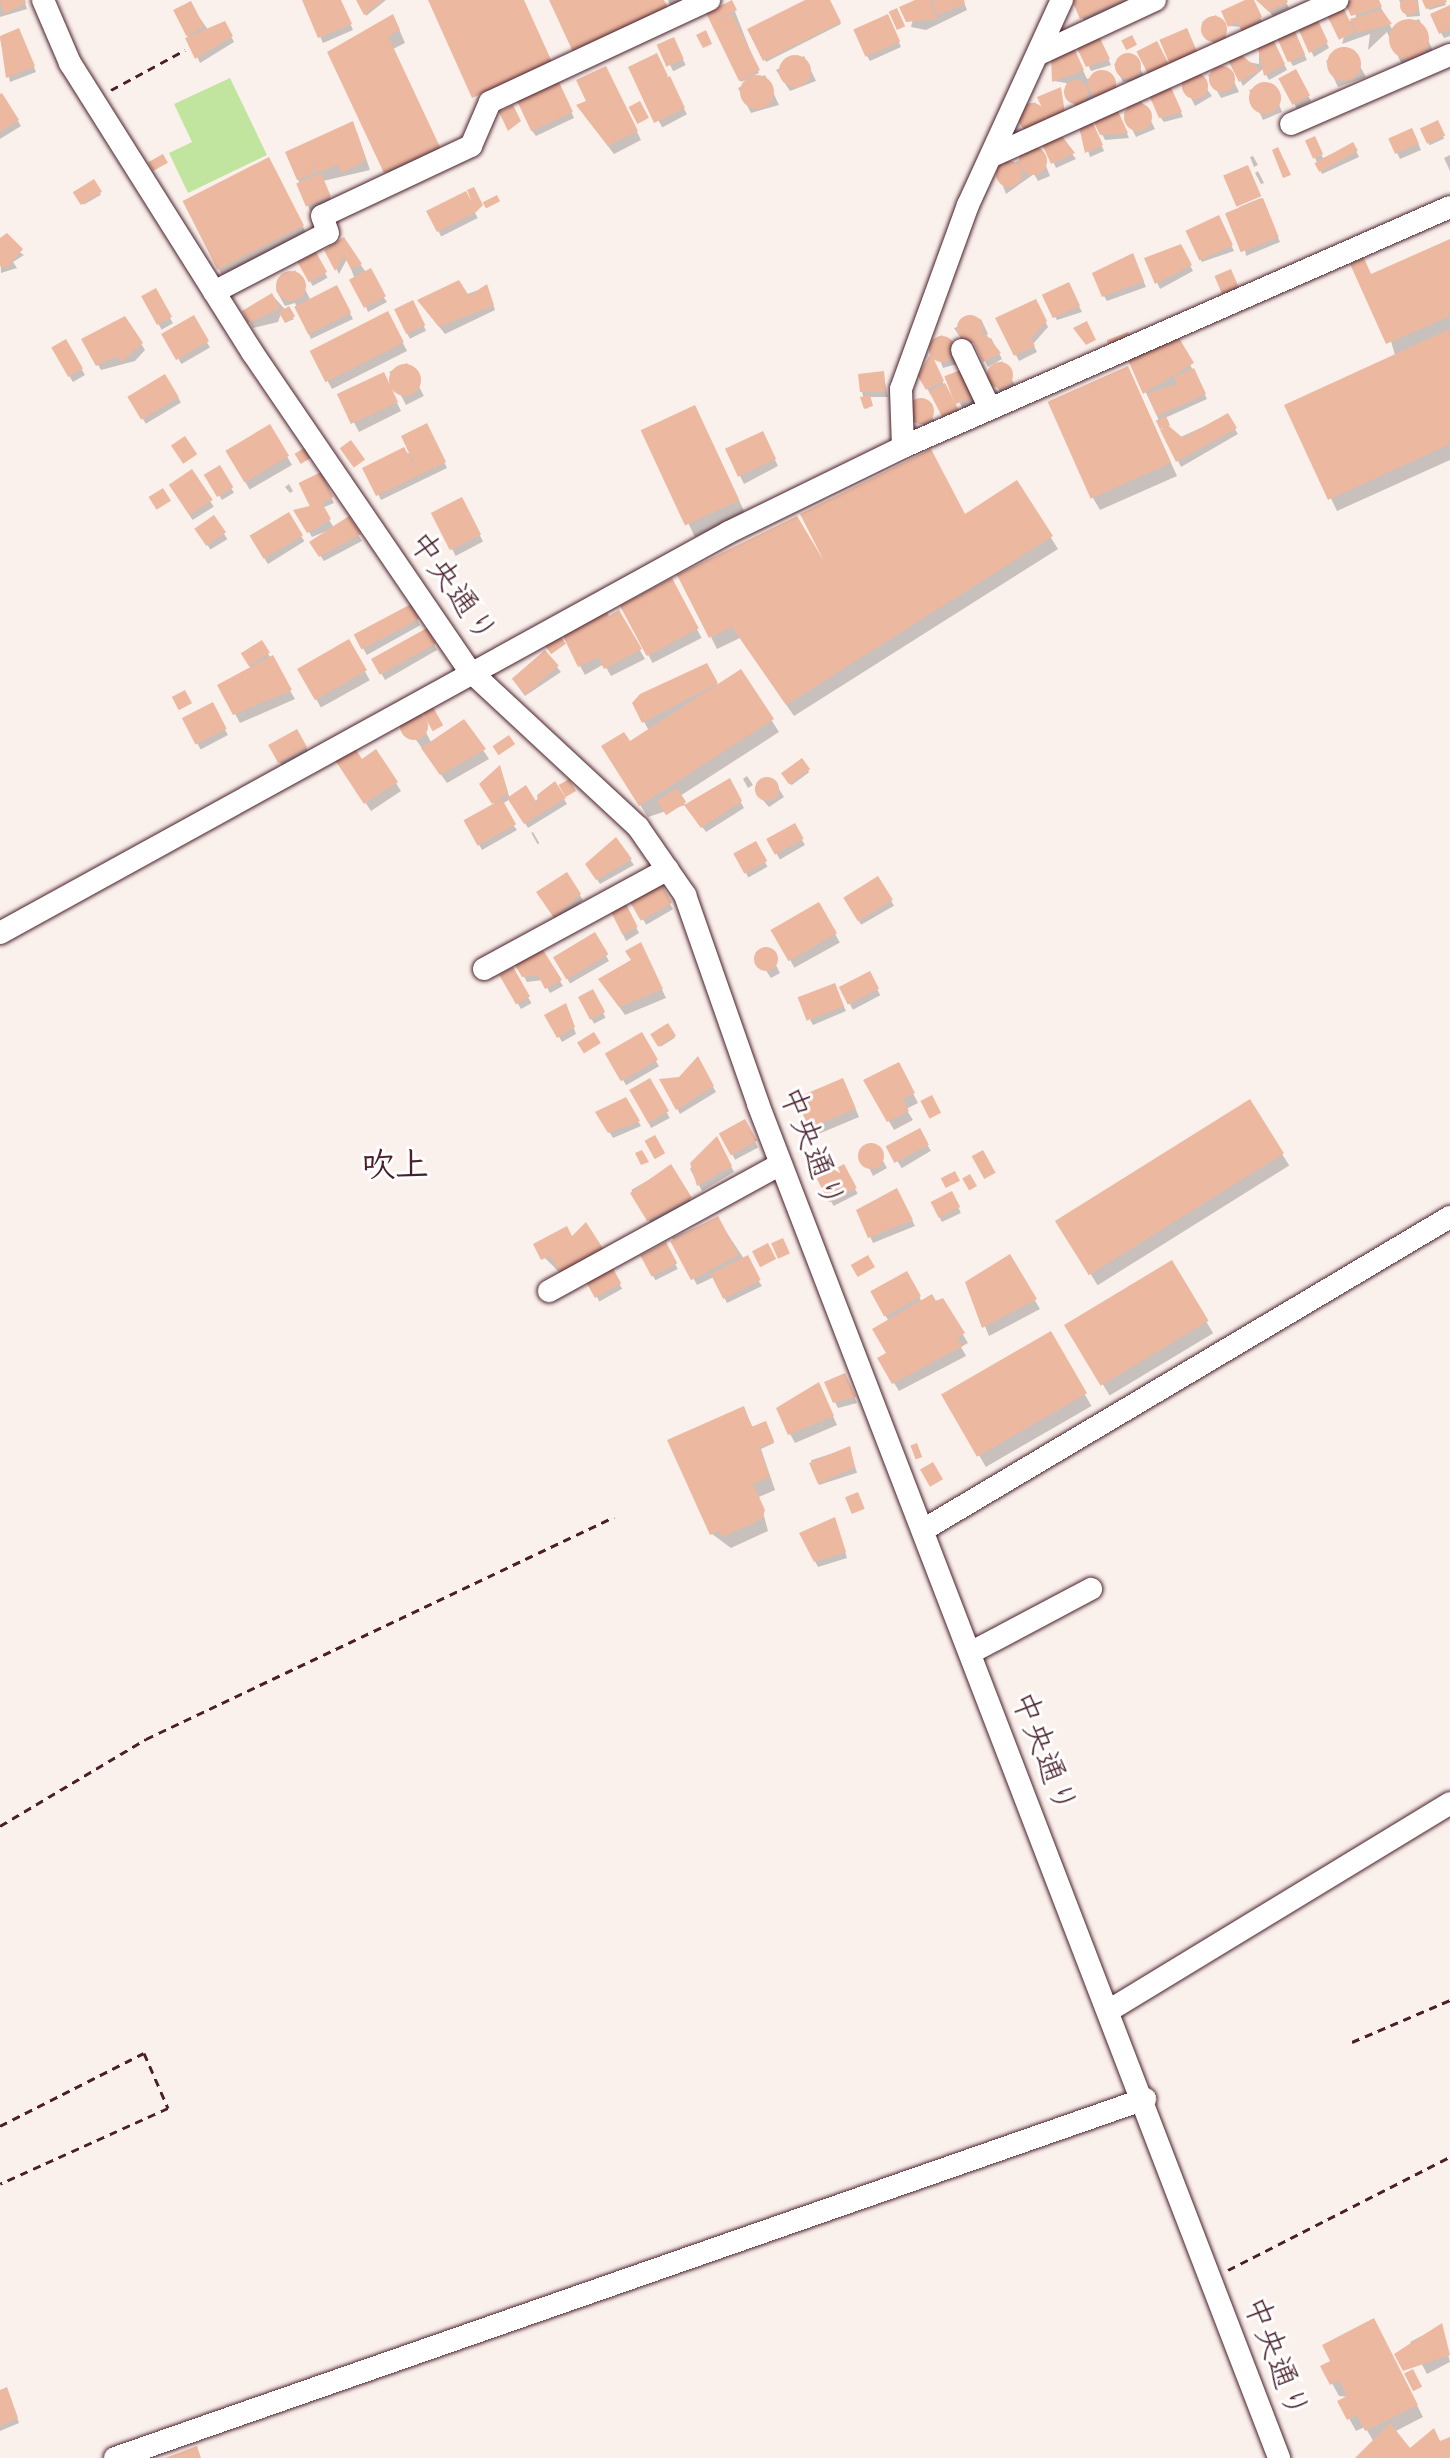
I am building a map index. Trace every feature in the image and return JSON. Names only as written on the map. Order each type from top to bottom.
[{"type":"street","name":"中央通り","points":[[43,0],[93,100],[214,292],[469,670],[638,827],[668,869],[705,937],[781,1164],[1145,2099],[1279,2458]]},
{"type":"street","points":[[214,292],[328,233],[322,216],[471,146],[490,102],[709,0]]},
{"type":"street","points":[[903,447],[901,389],[992,156],[1062,0]]},
{"type":"street","points":[[1039,54],[1155,0]]},
{"type":"street","points":[[992,156],[1337,0]]},
{"type":"street","points":[[1291,124],[1450,55]]},
{"type":"street","points":[[0,933],[469,670],[903,447],[1450,207]]},
{"type":"street","points":[[962,350],[990,409]]},
{"type":"street","points":[[484,969],[668,869]]},
{"type":"street","points":[[549,1291],[781,1164]]},
{"type":"street","points":[[923,1530],[1450,1217]]},
{"type":"street","points":[[970,1653],[1091,1589]]},
{"type":"street","points":[[1110,2010],[1450,1803]]},
{"type":"street","points":[[115,2458],[1145,2099]]},
{"type":"path","points":[[93,100],[185,50]]},
{"type":"path","points":[[0,1826],[146,1739],[614,1517]]},
{"type":"path","points":[[1352,2042],[1450,2000]]},
{"type":"path","points":[[0,2126],[144,2053],[168,2108],[0,2184]]},
{"type":"path","points":[[1211,2279],[1450,2157]]},
{"type":"green space","points":[[230,78],[267,155],[188,193],[169,153],[192,142],[174,104]]},
{"type":"building","points":[[1409,-3],[1418,6],[1409,15],[1400,6]]},
{"type":"building","points":[[0,0],[25,0],[26,3],[4,14]]},
{"type":"building","points":[[302,0],[341,0],[352,24],[318,38]]},
{"type":"building","points":[[356,0],[383,0],[364,15]]},
{"type":"building","points":[[428,0],[524,0],[552,62],[472,98]]},
{"type":"building","points":[[549,0],[664,0],[669,10],[573,52]]},
{"type":"building","points":[[732,0],[737,10],[714,22],[732,14],[760,70],[739,81],[706,13]]},
{"type":"building","points":[[805,0],[830,0],[841,22],[763,61],[747,29]]},
{"type":"building","points":[[915,0],[930,0],[938,19],[906,22],[899,7]]},
{"type":"building","points":[[932,0],[964,0],[965,4],[938,15]]},
{"type":"building","points":[[1072,0],[1124,0],[1080,19]]},
{"type":"building","points":[[1245,0],[1254,0],[1262,17],[1242,33],[1238,22],[1228,27],[1221,11]]},
{"type":"building","points":[[1256,0],[1287,0],[1288,2],[1269,12]]},
{"type":"building","points":[[1351,0],[1379,0],[1382,7],[1351,16],[1345,3]]},
{"type":"building","points":[[1422,0],[1446,0],[1447,2],[1426,9]]},
{"type":"building","points":[[191,1],[204,27],[186,36],[173,10]]},
{"type":"building","points":[[1342,5],[1355,32],[1339,40],[1326,13]]},
{"type":"building","points":[[1450,5],[1450,29],[1439,34],[1430,14]]},
{"type":"building","points":[[897,8],[905,26],[897,30],[889,12]]},
{"type":"building","points":[[1382,10],[1392,24],[1357,33],[1350,19]]},
{"type":"building","points":[[393,14],[400,30],[388,36],[440,147],[384,173],[327,52]]},
{"type":"building","points":[[888,14],[900,41],[865,57],[853,29]]},
{"type":"building","points":[[1214,16],[1223,20],[1227,29],[1223,38],[1214,42],[1205,38],[1201,29],[1205,20]]},
{"type":"building","points":[[1316,16],[1328,42],[1309,53],[1298,28]]},
{"type":"building","points":[[1409,19],[1423,25],[1429,39],[1423,53],[1409,59],[1395,53],[1389,39],[1395,25]]},
{"type":"building","points":[[225,21],[233,36],[195,59],[185,38]]},
{"type":"building","points":[[1293,27],[1305,54],[1288,62],[1276,35]]},
{"type":"building","points":[[19,28],[35,66],[6,78],[0,36]]},
{"type":"building","points":[[1187,28],[1198,54],[1170,65],[1159,40]]},
{"type":"building","points":[[706,30],[712,44],[703,48],[696,35]]},
{"type":"building","points":[[1132,35],[1137,45],[1126,50],[1121,40]]},
{"type":"building","points":[[1099,36],[1110,59],[1086,67],[1076,46]]},
{"type":"building","points":[[674,37],[684,59],[666,67],[657,45]]},
{"type":"building","points":[[1272,37],[1285,64],[1264,76],[1257,44]]},
{"type":"building","points":[[1157,41],[1170,67],[1150,77],[1137,51]]},
{"type":"building","points":[[1073,46],[1084,70],[1052,82],[1051,56]]},
{"type":"building","points":[[1344,47],[1356,52],[1361,64],[1356,76],[1344,81],[1332,76],[1327,64],[1332,52]]},
{"type":"building","points":[[657,53],[668,76],[645,88],[670,76],[685,108],[654,123],[628,67]]},
{"type":"building","points":[[1128,53],[1137,57],[1141,66],[1137,75],[1128,79],[1119,75],[1115,66],[1119,57]]},
{"type":"building","points":[[1239,53],[1260,70],[1239,82],[1227,58]]},
{"type":"building","points":[[795,55],[806,60],[811,71],[806,82],[795,87],[784,82],[779,71],[784,60]]},
{"type":"building","points":[[606,66],[638,131],[608,146],[576,105],[586,101],[576,80]]},
{"type":"building","points":[[1222,66],[1231,70],[1235,79],[1231,88],[1222,92],[1213,88],[1209,79],[1213,70]]},
{"type":"building","points":[[1296,69],[1310,95],[1292,105],[1278,78]]},
{"type":"building","points":[[1102,70],[1112,74],[1116,84],[1112,94],[1102,98],[1092,94],[1088,84],[1092,74]]},
{"type":"building","points":[[1195,73],[1204,77],[1208,86],[1204,95],[1195,99],[1186,95],[1182,86],[1186,77]]},
{"type":"building","points":[[757,75],[769,80],[774,92],[769,104],[757,109],[745,104],[740,92],[745,80]]},
{"type":"building","points":[[1076,80],[1085,83],[1088,92],[1085,101],[1076,104],[1067,101],[1064,92],[1067,83]]},
{"type":"building","points":[[559,82],[573,112],[531,131],[517,101]]},
{"type":"building","points":[[1265,82],[1276,87],[1281,98],[1276,109],[1265,114],[1254,109],[1249,98],[1254,87]]},
{"type":"building","points":[[1170,85],[1182,112],[1159,118],[1149,95]]},
{"type":"building","points":[[1061,87],[1065,113],[1048,121],[1037,97]]},
{"type":"building","points":[[0,94],[19,120],[0,132]]},
{"type":"building","points":[[640,101],[649,118],[637,124],[629,107]]},
{"type":"building","points":[[1032,103],[1042,107],[1046,117],[1042,127],[1032,131],[1022,127],[1018,117],[1022,107]]},
{"type":"building","points":[[1138,103],[1148,107],[1152,117],[1148,127],[1138,131],[1128,127],[1124,117],[1128,107]]},
{"type":"building","points":[[513,105],[521,121],[508,131],[499,112]]},
{"type":"building","points":[[1117,109],[1128,133],[1100,135],[1093,120]]},
{"type":"building","points":[[1438,120],[1445,135],[1427,144],[1420,128]]},
{"type":"building","points":[[353,121],[366,160],[342,173],[337,165],[317,173],[312,161],[315,173],[297,180],[285,152]]},
{"type":"building","points":[[1092,121],[1103,145],[1085,153],[1079,127]]},
{"type":"building","points":[[1412,128],[1419,144],[1395,154],[1388,139]]},
{"type":"building","points":[[1061,135],[1075,153],[1051,164],[1042,144]]},
{"type":"building","points":[[1315,136],[1323,154],[1313,159],[1305,140]]},
{"type":"building","points":[[1353,142],[1358,151],[1319,172],[1315,163]]},
{"type":"building","points":[[1033,147],[1043,151],[1047,161],[1043,171],[1033,175],[1023,171],[1019,161],[1023,151]]},
{"type":"building","points":[[1278,147],[1291,175],[1283,178],[1272,150]]},
{"type":"building","points":[[163,154],[168,163],[153,171],[148,162]]},
{"type":"building","points":[[269,157],[304,226],[218,270],[183,201]]},
{"type":"building","points":[[1009,161],[1018,165],[1022,174],[1018,183],[1009,187],[1000,183],[996,174],[1000,165]]},
{"type":"building","points":[[1248,165],[1261,196],[1236,207],[1223,176]]},
{"type":"building","points":[[321,173],[331,196],[306,207],[296,184]]},
{"type":"building","points":[[94,179],[102,192],[81,205],[73,192]]},
{"type":"building","points":[[474,187],[483,205],[476,212],[437,232],[426,211],[466,191],[472,202],[467,190]]},
{"type":"building","points":[[497,195],[500,201],[486,209],[483,202]]},
{"type":"building","points":[[1263,198],[1279,237],[1241,252],[1225,213]]},
{"type":"building","points":[[1219,215],[1233,245],[1199,261],[1185,231]]},
{"type":"building","points":[[7,233],[23,249],[7,268],[0,266],[0,238]]},
{"type":"building","points":[[344,237],[362,264],[351,269],[344,256],[335,271],[324,250]]},
{"type":"building","points":[[1450,239],[1450,316],[1386,344],[1350,264],[1364,258],[1371,274]]},
{"type":"building","points":[[1181,244],[1192,265],[1155,284],[1144,258]]},
{"type":"building","points":[[316,252],[327,272],[309,282],[298,262]]},
{"type":"building","points":[[1133,253],[1144,281],[1102,297],[1092,273]]},
{"type":"building","points":[[371,268],[386,296],[364,308],[349,280]]},
{"type":"building","points":[[1231,269],[1239,288],[1223,295],[1214,276]]},
{"type":"building","points":[[291,271],[297,272],[305,280],[305,292],[297,300],[291,301],[285,300],[277,292],[276,286],[277,280],[285,272]]},
{"type":"building","points":[[459,280],[469,296],[487,284],[494,305],[439,327],[417,300]]},
{"type":"building","points":[[1069,282],[1080,306],[1053,318],[1042,295]]},
{"type":"building","points":[[337,285],[351,313],[308,334],[294,307]]},
{"type":"building","points":[[156,288],[172,317],[157,325],[141,296]]},
{"type":"building","points":[[272,293],[280,308],[248,323],[242,311]]},
{"type":"building","points":[[1036,299],[1047,321],[1031,338],[1035,346],[1014,356],[995,318]]},
{"type":"building","points":[[413,300],[425,325],[406,334],[394,309]]},
{"type":"building","points":[[289,306],[295,316],[285,322],[279,312]]},
{"type":"building","points":[[388,311],[404,342],[325,382],[310,351]]},
{"type":"building","points":[[194,315],[209,341],[176,360],[161,334]]},
{"type":"building","points":[[970,315],[979,319],[983,328],[979,337],[970,341],[961,337],[957,328],[961,319]]},
{"type":"building","points":[[125,316],[143,343],[121,362],[117,356],[96,366],[81,339]]},
{"type":"building","points":[[1087,321],[1096,340],[1086,345],[1073,328]]},
{"type":"building","points":[[1450,329],[1450,444],[1328,500],[1284,405]]},
{"type":"building","points":[[1128,332],[1130,337],[1109,346],[1107,340]]},
{"type":"building","points":[[985,333],[1001,353],[983,362],[972,340]]},
{"type":"building","points":[[942,336],[951,340],[955,349],[951,358],[942,362],[933,358],[929,349],[933,340]]},
{"type":"building","points":[[1179,338],[1194,363],[1143,394],[1128,360]]},
{"type":"building","points":[[66,339],[83,368],[68,377],[51,348]]},
{"type":"building","points":[[931,353],[944,381],[926,390],[918,376]]},
{"type":"building","points":[[1000,362],[1009,366],[1013,375],[1009,384],[1000,388],[991,384],[987,375],[991,366]]},
{"type":"building","points":[[405,364],[416,369],[421,380],[416,391],[405,396],[394,391],[389,380],[394,369]]},
{"type":"building","points":[[1128,366],[1171,463],[1091,499],[1048,402]]},
{"type":"building","points":[[1194,368],[1206,394],[1157,416],[1147,394],[1177,384],[1174,377]]},
{"type":"building","points":[[963,369],[974,397],[955,404],[944,376]]},
{"type":"building","points":[[884,371],[886,392],[860,392],[858,374]]},
{"type":"building","points":[[384,372],[398,402],[351,424],[337,394]]},
{"type":"building","points":[[165,374],[179,397],[141,420],[127,397]]},
{"type":"building","points":[[945,383],[959,411],[943,419],[929,391]]},
{"type":"building","points":[[870,395],[873,406],[864,409],[860,397]]},
{"type":"building","points":[[921,398],[930,402],[934,411],[930,420],[921,424],[912,420],[908,411],[912,402]]},
{"type":"building","points":[[695,405],[739,500],[685,526],[641,430]]},
{"type":"building","points":[[1228,413],[1237,428],[1176,462],[1160,430],[1169,426],[1183,438]]},
{"type":"building","points":[[1166,416],[1170,425],[1160,430],[1156,420]]},
{"type":"building","points":[[427,423],[446,462],[376,496],[362,468],[404,447],[418,472],[401,436]]},
{"type":"building","points":[[270,424],[289,456],[244,482],[225,451]]},
{"type":"building","points":[[763,431],[776,459],[738,477],[725,449]]},
{"type":"building","points":[[185,436],[197,454],[183,464],[171,446]]},
{"type":"building","points":[[351,440],[365,459],[354,468],[340,448]]},
{"type":"building","points":[[304,448],[310,458],[301,464],[295,454]]},
{"type":"building","points":[[931,449],[965,514],[1017,480],[1053,536],[786,705],[732,627],[709,638],[677,575],[797,516],[824,561],[800,514]]},
{"type":"building","points":[[220,465],[233,487],[217,497],[204,475]]},
{"type":"building","points":[[192,469],[213,500],[189,515],[169,485]]},
{"type":"building","points":[[321,472],[333,497],[311,508],[299,483]]},
{"type":"building","points":[[163,488],[171,501],[157,510],[149,497]]},
{"type":"building","points":[[462,497],[481,534],[450,550],[431,513]]},
{"type":"building","points":[[322,503],[331,519],[307,533],[293,510]]},
{"type":"building","points":[[289,512],[303,535],[263,559],[250,536]]},
{"type":"building","points":[[214,515],[226,532],[206,546],[194,529]]},
{"type":"building","points":[[349,516],[361,534],[319,557],[309,542]]},
{"type":"building","points":[[672,578],[699,628],[647,656],[620,606]]},
{"type":"building","points":[[411,604],[419,619],[362,650],[354,635]]},
{"type":"building","points":[[605,609],[609,616],[619,610],[642,649],[604,669],[598,657],[578,667],[562,634]]},
{"type":"building","points":[[427,628],[436,644],[380,675],[371,659]]},
{"type":"building","points":[[559,634],[566,644],[551,654],[544,644]]},
{"type":"building","points":[[349,639],[367,670],[315,700],[297,669]]},
{"type":"building","points":[[262,640],[270,653],[249,666],[241,653]]},
{"type":"building","points":[[545,650],[559,666],[526,695],[512,679]]},
{"type":"building","points":[[273,655],[292,690],[233,715],[217,685]]},
{"type":"building","points":[[707,663],[718,683],[642,723],[632,703],[640,694]]},
{"type":"building","points":[[741,669],[774,719],[639,806],[601,746],[624,732],[630,741]]},
{"type":"building","points":[[185,690],[192,703],[179,710],[172,697]]},
{"type":"building","points":[[213,702],[227,729],[195,745],[182,718]]},
{"type":"building","points":[[433,707],[443,725],[433,731],[423,713]]},
{"type":"building","points":[[414,712],[424,716],[428,726],[424,736],[414,740],[404,736],[400,726],[404,716]]},
{"type":"building","points":[[464,719],[486,749],[440,775],[421,748]]},
{"type":"building","points":[[297,729],[307,747],[278,763],[268,745]]},
{"type":"building","points":[[509,735],[515,744],[499,755],[492,746]]},
{"type":"building","points":[[352,744],[362,759],[376,749],[398,782],[364,804],[333,757]]},
{"type":"building","points":[[802,758],[810,769],[789,785],[781,773]]},
{"type":"building","points":[[500,765],[508,793],[492,804],[479,784]]},
{"type":"building","points":[[767,777],[776,780],[779,789],[776,798],[767,801],[758,798],[755,789],[758,780]]},
{"type":"building","points":[[730,778],[742,801],[701,828],[684,805]]},
{"type":"building","points":[[569,779],[576,791],[566,797],[559,785]]},
{"type":"building","points":[[555,781],[566,798],[524,824],[507,798],[526,785],[539,806],[537,795]]},
{"type":"building","points":[[677,788],[686,802],[666,815],[657,801]]},
{"type":"building","points":[[502,799],[516,824],[478,846],[464,820]]},
{"type":"building","points":[[795,823],[804,839],[775,855],[766,839]]},
{"type":"building","points":[[616,837],[632,859],[596,880],[585,864]]},
{"type":"building","points":[[756,841],[767,861],[744,874],[733,854]]},
{"type":"building","points":[[567,872],[581,894],[554,918],[536,892]]},
{"type":"building","points":[[878,876],[893,900],[858,921],[843,898]]},
{"type":"building","points":[[660,882],[672,903],[641,921],[629,900]]},
{"type":"building","points":[[625,902],[638,927],[623,935],[610,910]]},
{"type":"building","points":[[819,902],[837,933],[789,961],[771,930]]},
{"type":"building","points":[[595,932],[608,954],[566,980],[553,957]]},
{"type":"building","points":[[641,942],[663,989],[619,1007],[598,979],[631,960],[625,951]]},
{"type":"building","points":[[766,947],[777,954],[778,959],[771,970],[766,971],[755,964],[754,959],[761,948]]},
{"type":"building","points":[[543,950],[562,980],[545,989],[538,975],[522,977],[515,965]]},
{"type":"building","points":[[513,967],[530,996],[516,1004],[499,975]]},
{"type":"building","points":[[870,971],[879,989],[848,1005],[839,987]]},
{"type":"building","points":[[835,983],[844,1006],[807,1021],[798,997]]},
{"type":"building","points":[[593,989],[605,1012],[590,1020],[578,997]]},
{"type":"building","points":[[566,1003],[575,1027],[557,1038],[544,1015]]},
{"type":"building","points":[[668,1023],[676,1036],[658,1047],[650,1034]]},
{"type":"building","points":[[594,1032],[601,1043],[584,1054],[577,1043]]},
{"type":"building","points":[[642,1032],[658,1060],[621,1081],[605,1054]]},
{"type":"building","points":[[698,1056],[714,1086],[676,1110],[659,1079],[679,1077]]},
{"type":"building","points":[[899,1062],[915,1093],[903,1099],[909,1111],[887,1122],[863,1080]]},
{"type":"building","points":[[650,1078],[669,1111],[648,1123],[629,1090]]},
{"type":"building","points":[[843,1078],[856,1108],[809,1128],[796,1098]]},
{"type":"building","points":[[932,1095],[941,1113],[929,1119],[920,1101]]},
{"type":"building","points":[[626,1097],[640,1121],[608,1133],[595,1112]]},
{"type":"building","points":[[1250,1099],[1284,1153],[1089,1275],[1055,1221]]},
{"type":"building","points":[[745,1119],[757,1141],[731,1155],[719,1134]]},
{"type":"building","points":[[920,1128],[929,1145],[894,1163],[886,1146]]},
{"type":"building","points":[[655,1135],[665,1153],[655,1159],[645,1141]]},
{"type":"building","points":[[717,1136],[732,1166],[697,1186],[690,1163]]},
{"type":"building","points":[[871,1143],[880,1147],[884,1156],[880,1165],[871,1169],[862,1165],[858,1156],[862,1147]]},
{"type":"building","points":[[642,1150],[649,1162],[641,1165],[635,1153]]},
{"type":"building","points":[[983,1150],[996,1173],[984,1179],[972,1156]]},
{"type":"building","points":[[671,1164],[692,1198],[647,1221],[630,1193]]},
{"type":"building","points":[[844,1164],[857,1188],[829,1202],[817,1179]]},
{"type":"building","points":[[955,1171],[960,1181],[946,1188],[941,1178]]},
{"type":"building","points":[[970,1174],[977,1186],[969,1191],[962,1178]]},
{"type":"building","points":[[897,1188],[913,1220],[868,1238],[856,1210]]},
{"type":"building","points":[[952,1191],[960,1207],[939,1218],[931,1202]]},
{"type":"building","points":[[718,1216],[739,1255],[691,1280],[670,1241]]},
{"type":"building","points":[[586,1222],[604,1250],[561,1273],[550,1256],[541,1260],[533,1244],[567,1226],[572,1236]]},
{"type":"building","points":[[783,1238],[790,1254],[778,1259],[771,1243]]},
{"type":"building","points":[[666,1242],[677,1263],[652,1277],[640,1256]]},
{"type":"building","points":[[768,1243],[776,1259],[760,1267],[752,1251]]},
{"type":"building","points":[[1010,1254],[1037,1299],[982,1328],[965,1282]]},
{"type":"building","points":[[748,1255],[761,1280],[723,1299],[711,1274]]},
{"type":"building","points":[[868,1255],[875,1267],[858,1277],[851,1265]]},
{"type":"building","points":[[1172,1260],[1209,1321],[1101,1386],[1064,1325]]},
{"type":"building","points":[[611,1265],[621,1283],[595,1298],[585,1280]]},
{"type":"building","points":[[907,1271],[921,1296],[884,1317],[870,1291]]},
{"type":"building","points":[[932,1294],[936,1301],[943,1298],[965,1333],[957,1338],[963,1346],[892,1384],[877,1358],[886,1353],[872,1329]]},
{"type":"building","points":[[1051,1331],[1087,1393],[977,1457],[941,1394]]},
{"type":"building","points":[[845,1373],[856,1397],[833,1403],[824,1382]]},
{"type":"building","points":[[819,1382],[834,1416],[788,1435],[776,1408]]},
{"type":"building","points":[[744,1406],[770,1477],[753,1484],[765,1510],[762,1519],[722,1537],[719,1531],[710,1535],[667,1440]]},
{"type":"building","points":[[766,1421],[774,1441],[759,1447],[751,1427]]},
{"type":"building","points":[[917,1443],[922,1457],[916,1459],[910,1445]]},
{"type":"building","points":[[850,1446],[855,1467],[818,1484],[809,1463]]},
{"type":"building","points":[[933,1462],[943,1479],[930,1487],[920,1470]]},
{"type":"building","points":[[858,1492],[865,1509],[852,1514],[845,1497]]},
{"type":"building","points":[[835,1517],[846,1552],[814,1562],[799,1533]]},
{"type":"building","points":[[1374,2318],[1418,2405],[1365,2431],[1357,2415],[1347,2420],[1337,2401],[1347,2396],[1339,2380],[1330,2385],[1320,2366],[1330,2361],[1322,2345]]},
{"type":"building","points":[[1442,2323],[1450,2355],[1403,2371],[1394,2354]]},
{"type":"building","points":[[1413,2369],[1422,2387],[1413,2391],[1404,2374]]},
{"type":"building","points":[[7,2387],[18,2418],[0,2426],[0,2390]]},
{"type":"building","points":[[1390,2423],[1410,2448],[1434,2428],[1440,2441],[1450,2437],[1450,2458],[1355,2458]]},
{"type":"building","points":[[197,2446],[201,2458],[165,2458]]},
{"type":"district","name":"吹上","points":[[395,1167]]}]
